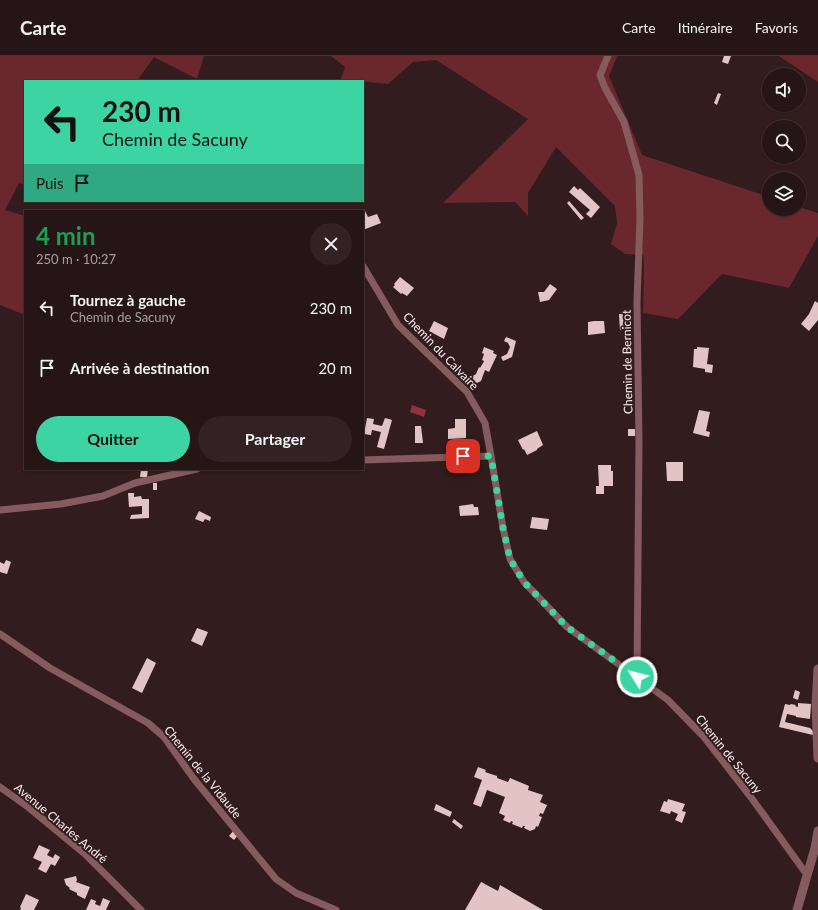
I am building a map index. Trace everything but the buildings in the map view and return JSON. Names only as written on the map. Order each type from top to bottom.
[{"type":"street","name":"Chemin de Bernicot","points":[[608,56],[600,75],[605,88],[624,122],[639,175],[640,218],[637,302],[639,442],[637,677]]},
{"type":"street","name":"Chemin du Calvaire","points":[[364,268],[398,326],[467,392],[485,423],[491,456]]},
{"type":"street","name":"Chemin de Sacuny","points":[[491,456],[503,528],[510,559],[524,582],[567,627],[668,700],[704,737],[750,796],[805,872],[808,873]]},
{"type":"street","points":[[364,460],[491,456]]},
{"type":"street","points":[[0,510],[61,504],[104,496],[135,483],[193,470]]},
{"type":"street","name":"Chemin de la Vidaude","points":[[0,634],[50,668],[148,723],[164,737],[194,779],[276,879],[296,893],[336,910]]},
{"type":"street","points":[[818,669],[816,705],[818,758]]},
{"type":"street","name":"Avenue Charles André","points":[[0,787],[28,807],[85,854],[141,910]]},
{"type":"street","points":[[797,910],[818,831]]},
{"type":"shaded area","points":[[0,56],[204,56],[197,79],[154,57],[138,80],[24,80],[24,185],[19,183],[5,210],[24,216],[24,315],[0,305]]},
{"type":"shaded area","points":[[331,56],[617,56],[609,76],[642,155],[762,195],[762,216],[806,216],[806,209],[818,213],[818,236],[789,288],[722,274],[678,319],[643,313],[643,255],[625,254],[611,244],[617,223],[615,206],[556,147],[528,193],[528,216],[515,202],[443,203],[528,119],[436,60],[413,62],[388,84],[364,81],[364,80],[341,79],[345,67]]},
{"type":"shaded area","points":[[779,56],[818,56],[818,82],[806,74],[806,68],[797,68]]},
{"type":"shaded area","points":[[412,405],[426,410],[424,417],[410,412]]},
{"type":"route","points":[[463,456],[491,456],[503,528],[510,559],[524,582],[567,627],[637,677]]}]
